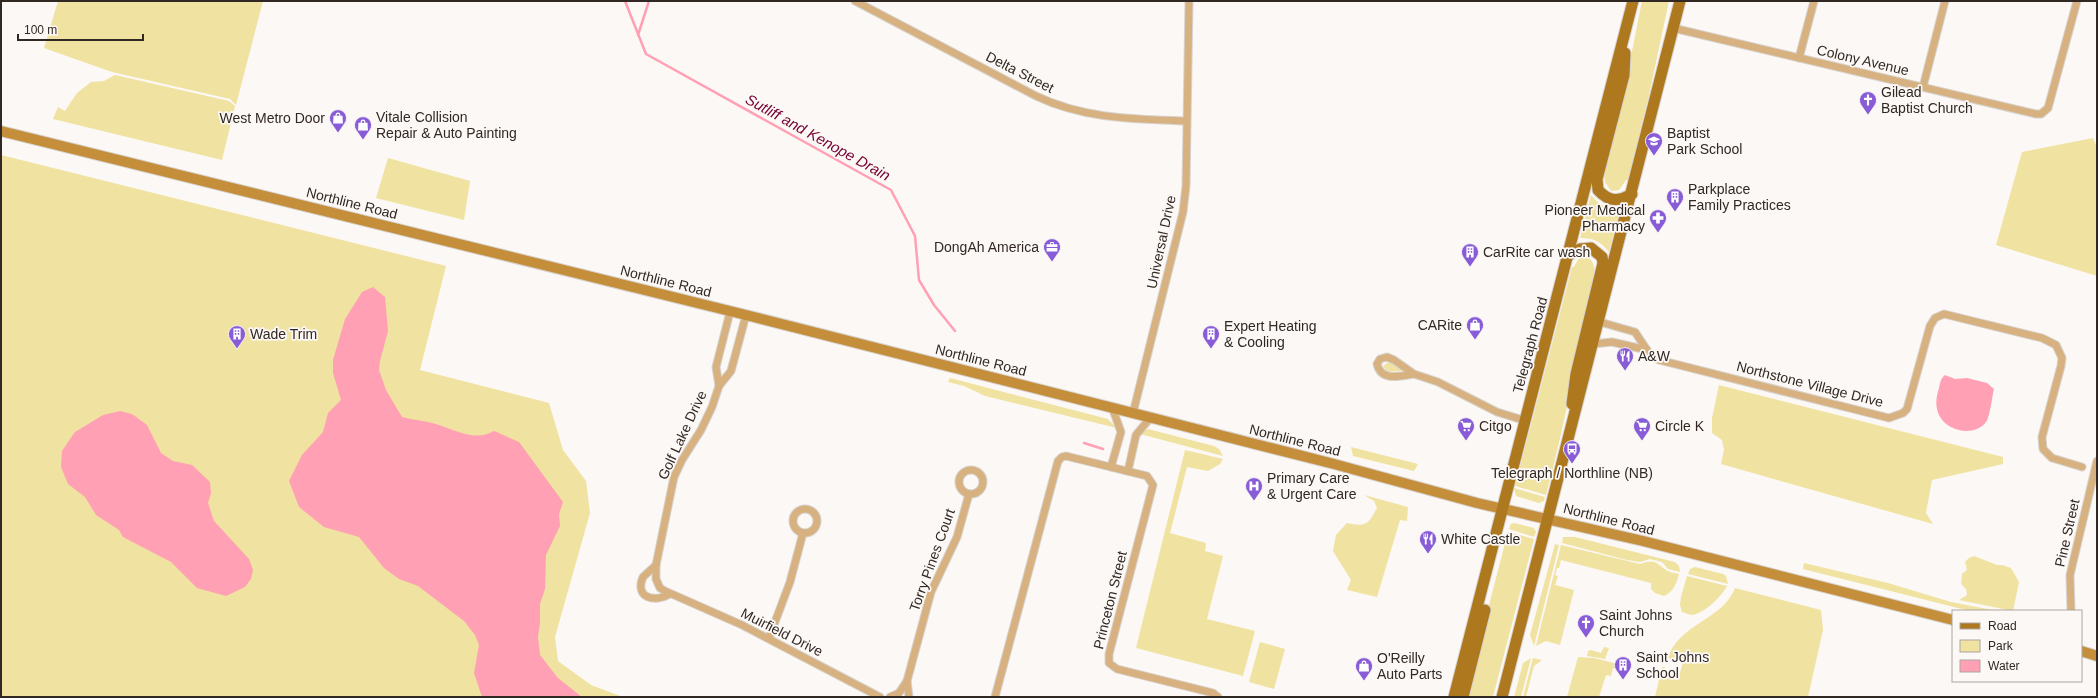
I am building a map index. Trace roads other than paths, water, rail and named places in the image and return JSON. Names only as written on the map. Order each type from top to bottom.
[{"type":"main road","name":"Telegraph Road","points":[[1454,697],[1634,1]]},
{"type":"main road","points":[[1670,41],[1673,1]]},
{"type":"main road","points":[[1502,697],[1593,344],[1600,322],[1680,1]]},
{"type":"main road","points":[[1626,30],[1624,76],[1597,179],[1598,190],[1608,199],[1618,200],[1632,194]]},
{"type":"main road","name":"Northline Road","points":[[1,130],[746,315],[1504,508],[1952,620]]},
{"type":"main road","points":[[1569,255],[1580,249],[1591,248],[1602,257],[1603,263],[1576,374],[1571,408],[1574,420]]},
{"type":"main road","points":[[1463,697],[1496,564],[1496,538]]},
{"type":"main road","points":[[2082,651],[2097,656]]},
{"type":"street","name":"Delta Street","points":[[855,1],[1030,93],[1060,106],[1104,117],[1186,121]]},
{"type":"street","name":"Universal Drive","points":[[1133,413],[1183,212],[1186,186],[1189,1]]},
{"type":"street","points":[[1799,58],[1814,1]]},
{"type":"street","points":[[1922,87],[1945,1]]},
{"type":"street","name":"Colony Avenue","points":[[1673,28],[2036,114],[2046,111],[2076,1]]},
{"type":"street","name":"Golf Lake Drive","points":[[719,386],[716,367],[730,312]]},
{"type":"street","name":"Northstone Village Drive","points":[[1600,322],[1635,332],[1651,356],[1659,360],[1889,418],[1903,414],[1909,404],[1930,326],[1935,318],[1944,314],[2042,338],[2056,345],[2062,358],[2042,437],[2043,448],[2052,458],[2082,467]]},
{"type":"street","name":"Golf Lake Drive","points":[[656,565],[674,477],[706,418],[719,386],[731,371],[746,315]]},
{"type":"street","name":"Northstone Village Drive","points":[[1593,344],[1612,342],[1647,350]]},
{"type":"street","points":[[1414,374],[1392,377],[1384,375],[1378,369],[1377,364],[1380,359],[1387,357],[1414,374],[1438,382],[1497,412],[1526,421]]},
{"type":"street","points":[[1111,467],[1121,432],[1112,408]]},
{"type":"street","points":[[1128,472],[1136,435],[1151,417]]},
{"type":"street","name":"Princeton Street","points":[[995,697],[1058,461],[1062,457],[1066,456],[1147,476],[1153,485],[1109,654],[1110,663],[1117,669],[1213,693],[1218,697]]},
{"type":"street","name":"Pine Street","points":[[2071,610],[2070,575],[2097,461]]},
{"type":"street","name":"Torry Pines Court","points":[[907,681],[931,592],[957,537],[969,494]]},
{"type":"street","points":[[769,638],[790,582],[803,533]]},
{"type":"street","points":[[656,565],[643,577],[642,588],[646,595],[652,599],[661,599],[670,594]]},
{"type":"street","name":"Muirfield Drive","points":[[656,565],[658,584],[670,594],[742,624],[880,697]]},
{"type":"street","points":[[890,697],[900,693],[907,681]]},
{"type":"street","points":[[907,681],[910,697]]},
{"type":"water","points":[[373,287],[385,297],[388,331],[379,370],[386,390],[402,417],[436,424],[465,434],[480,435],[494,431],[519,442],[563,502],[559,514],[560,526],[546,555],[545,589],[540,604],[538,637],[540,655],[558,678],[582,697],[482,697],[474,673],[479,645],[475,635],[464,621],[418,586],[399,579],[384,568],[359,537],[324,527],[299,507],[289,481],[302,455],[323,432],[328,413],[341,400],[333,373],[333,360],[345,319],[362,292]]},
{"type":"water","points":[[1945,375],[1955,379],[1967,378],[1987,383],[1994,389],[1989,416],[1981,427],[1968,431],[1954,429],[1943,421],[1939,415],[1936,402],[1940,382]]},
{"type":"water","points":[[120,411],[132,414],[147,425],[161,453],[173,461],[192,465],[210,482],[211,493],[208,503],[214,521],[249,559],[253,570],[251,579],[245,587],[226,596],[197,588],[171,562],[123,537],[119,530],[96,515],[85,497],[68,484],[61,467],[62,451],[75,432],[103,415]]},
{"type":"waterway","name":"Sutliff and Kenope Drain","points":[[625,1],[646,54],[891,190],[915,236],[919,280],[934,305],[955,331]]},
{"type":"waterway","points":[[638,35],[649,1]]},
{"type":"waterway","name":"Sutliff and Kenope Drain","points":[[1084,443],[1103,449]]},
{"type":"place","name":"Gilead Baptist Church","points":[[1868,115]]},
{"type":"place","name":"West Metro Door","points":[[338,133]]},
{"type":"place","name":"Vitale Collision Repair & Auto Painting","points":[[363,140]]},
{"type":"place","name":"Baptist Park School","points":[[1654,156]]},
{"type":"place","name":"Parkplace Family Practices","points":[[1675,212]]},
{"type":"place","name":"Pioneer Medical Pharmacy","points":[[1658,233]]},
{"type":"place","name":"DongAh America","points":[[1052,262]]},
{"type":"place","name":"CarRite car wash","points":[[1470,267]]},
{"type":"place","name":"CARite","points":[[1475,340]]},
{"type":"place","name":"Wade Trim","points":[[237,349]]},
{"type":"place","name":"Expert Heating & Cooling","points":[[1211,349]]},
{"type":"place","name":"A&W","points":[[1625,371]]},
{"type":"place","name":"Citgo","points":[[1466,441]]},
{"type":"place","name":"Circle K","points":[[1642,441]]},
{"type":"place","name":"Telegraph / Northline (NB)","points":[[1572,464]]},
{"type":"place","name":"Primary Care & Urgent Care","points":[[1254,501]]},
{"type":"place","name":"White Castle","points":[[1428,554]]},
{"type":"place","name":"Saint Johns Church","points":[[1586,638]]},
{"type":"place","name":"Saint Johns School","points":[[1623,680]]},
{"type":"place","name":"O'Reilly Auto Parts","points":[[1364,681]]}]
